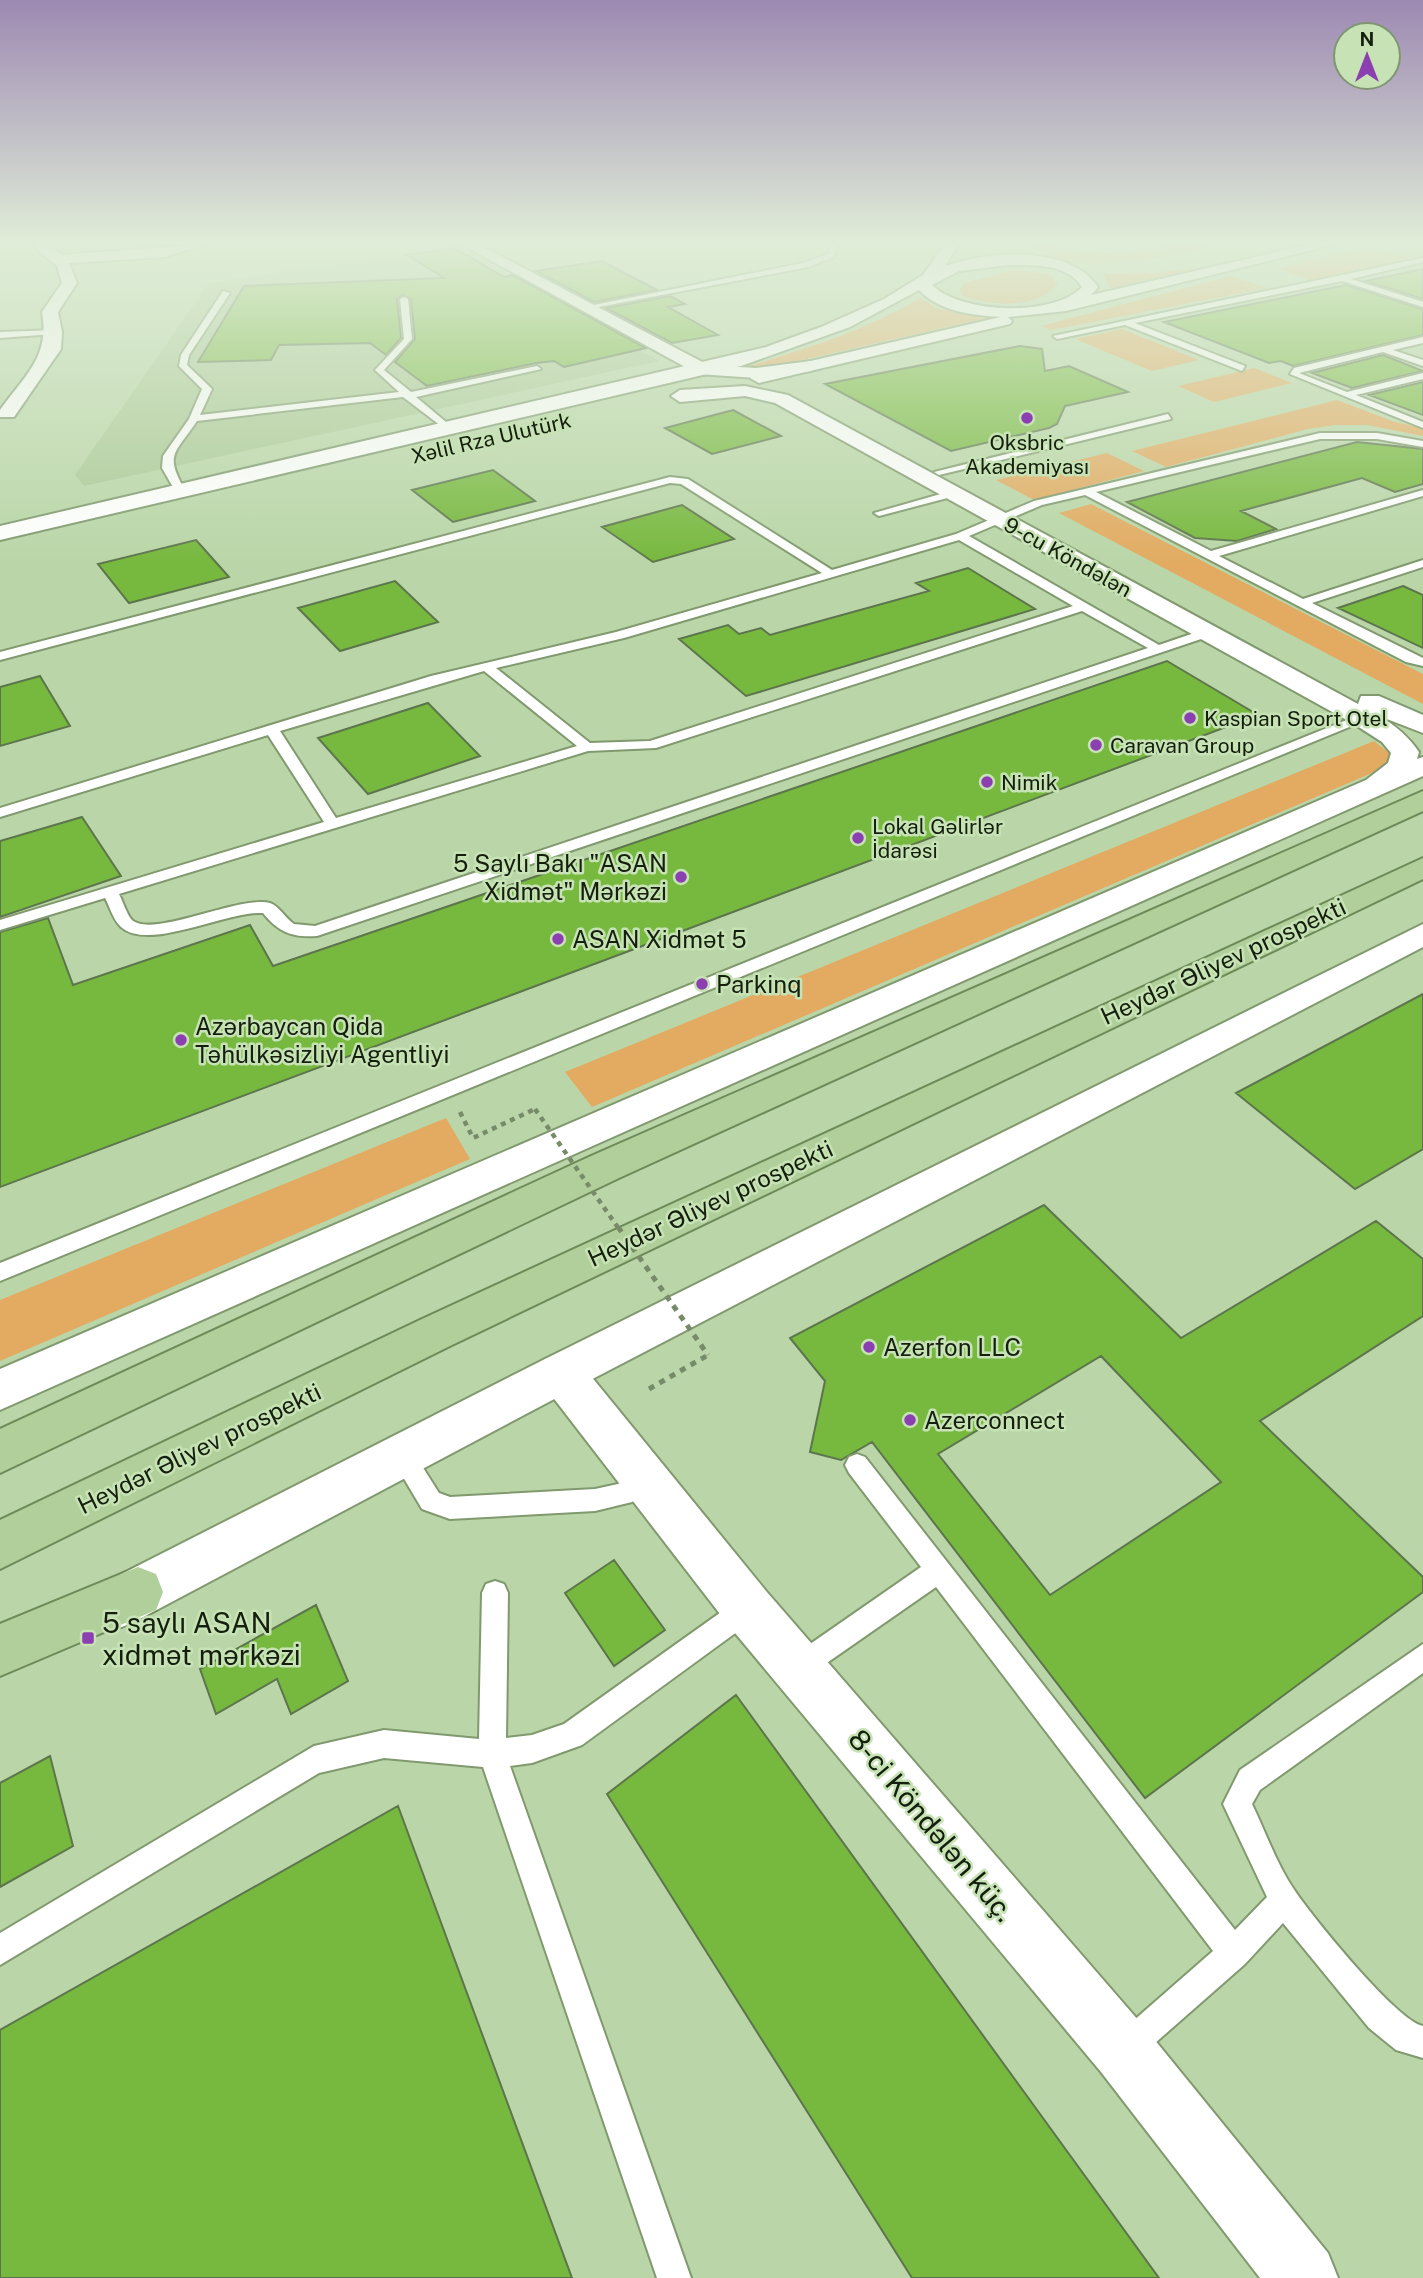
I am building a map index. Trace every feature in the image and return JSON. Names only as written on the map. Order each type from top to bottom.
[{"type":"highway","points":[[0,1452],[605,1167],[1423,800]]},
{"type":"highway","name":"Heydər Əliyev prospekti","points":[[0,1545],[438,1332],[1423,867]]},
{"type":"highway","points":[[0,1650],[138,1592]]},
{"type":"main road","points":[[7,413],[51,350]]},
{"type":"main road","points":[[678,350],[692,355],[756,350]]},
{"type":"main road","points":[[668,398],[688,388],[704,370],[772,350]]},
{"type":"main road","name":"Xəlil Rza Ulutürk","points":[[0,550],[879,350]]},
{"type":"main road","points":[[692,355],[704,370],[756,373],[824,363]]},
{"type":"main road","name":"9-cu Köndələn","points":[[824,363],[788,376],[783,383],[796,394],[939,472],[1007,516],[1206,633],[1374,714],[1423,725]]},
{"type":"main road","name":"Xəlil Rza Ulutürk","points":[[0,533],[704,370]]},
{"type":"main road","name":"9-cu Köndələn","points":[[668,398],[729,391],[773,396],[951,494],[1007,516],[1374,714],[1405,752],[1401,767],[1372,789]]},
{"type":"main road","points":[[0,1390],[1423,765]]},
{"type":"main road","points":[[0,1662],[1423,934]]},
{"type":"main road","name":"8-ci Köndələn küç.","points":[[561,1373],[748,1609],[1123,2049],[1303,2278]]},
{"type":"lane","points":[[181,492],[167,468],[168,456],[194,419],[207,389],[183,366],[188,350]]},
{"type":"lane","points":[[397,350],[379,370],[449,429]]},
{"type":"lane","points":[[1197,350],[1242,368]]},
{"type":"lane","points":[[1380,350],[1297,370],[1294,374],[1423,425]]},
{"type":"lane","points":[[1389,350],[1423,363]]},
{"type":"lane","points":[[194,419],[406,395],[537,369]]},
{"type":"lane","points":[[1345,395],[1423,376]]},
{"type":"lane","points":[[939,472],[1168,417]]},
{"type":"lane","points":[[0,813],[436,679],[620,635],[960,536],[1038,503],[1320,436],[1377,436],[1423,444]]},
{"type":"lane","points":[[0,656],[670,480],[684,481],[830,573]]},
{"type":"lane","points":[[1087,492],[1411,659],[1423,662]]},
{"type":"lane","points":[[1210,555],[1423,493]]},
{"type":"lane","points":[[879,513],[951,494]]},
{"type":"lane","points":[[960,536],[1156,648]]},
{"type":"lane","points":[[1302,603],[1423,563]]},
{"type":"lane","points":[[0,925],[587,747],[651,746],[1082,607]]},
{"type":"lane","points":[[110,892],[125,922],[135,929],[160,930],[244,907],[268,908],[283,928],[296,934],[317,932],[1206,633]]},
{"type":"lane","points":[[488,668],[587,747]]},
{"type":"lane","points":[[0,1272],[1374,714]]},
{"type":"lane","points":[[272,730],[333,825]]},
{"type":"lane","points":[[402,1455],[432,1501],[450,1508],[595,1500],[623,1493],[646,1480]]},
{"type":"lane","points":[[857,1465],[1234,1953]]},
{"type":"lane","points":[[798,1667],[937,1571]]},
{"type":"lane","points":[[495,1593],[492,1754],[674,2278]]},
{"type":"lane","points":[[0,1950],[314,1760],[384,1744],[492,1754],[532,1749],[572,1735],[748,1609]]},
{"type":"lane","points":[[1423,1657],[1250,1780],[1237,1804],[1284,1901],[1380,2017],[1408,2039],[1423,2042]]},
{"type":"lane","points":[[1123,2049],[1234,1953],[1284,1901]]},
{"type":"path","points":[[473,1138],[535,1109],[708,1355],[649,1389]]},
{"type":"shaded area","points":[[162,350],[640,350],[659,361],[84,486],[75,475]]},
{"type":"shaded area","points":[[798,350],[845,350],[758,370],[739,369]]},
{"type":"shaded area","points":[[1102,350],[1175,350],[1199,360],[1152,371]]},
{"type":"shaded area","points":[[1254,368],[1292,383],[1214,402],[1178,386]]},
{"type":"shaded area","points":[[1337,400],[1395,422],[1423,428],[1423,436],[1367,425],[1335,425],[1308,429],[1166,467],[1132,451]]},
{"type":"shaded area","points":[[1107,453],[1144,471],[1034,500],[996,480]]},
{"type":"shaded area","points":[[1091,504],[1423,674],[1423,704],[1059,513]]},
{"type":"shaded area","points":[[1374,741],[1393,756],[1392,762],[1379,770],[592,1107],[565,1072]]},
{"type":"shaded area","points":[[446,1118],[470,1159],[0,1361],[0,1300]]},
{"type":"building","points":[[205,350],[276,350],[271,360],[198,362]]},
{"type":"building","points":[[405,350],[636,350],[564,367],[554,361],[536,363],[427,386],[395,362]]},
{"type":"building","points":[[998,350],[1042,350],[1045,371],[1069,366],[1128,392],[1065,406],[1057,424],[1049,428],[951,451],[825,384]]},
{"type":"building","points":[[1236,350],[1359,350],[1293,366],[1281,361],[1269,363]]},
{"type":"building","points":[[1383,355],[1423,371],[1352,388],[1312,373]]},
{"type":"building","points":[[1423,382],[1423,415],[1369,395]]},
{"type":"building","points":[[733,410],[781,436],[712,454],[665,428]]},
{"type":"building","points":[[1357,442],[1423,449],[1423,484],[1395,492],[1362,478],[1241,511],[1276,529],[1237,541],[1195,538],[1127,502]]},
{"type":"building","points":[[493,470],[535,501],[453,522],[412,490]]},
{"type":"building","points":[[682,505],[734,539],[653,562],[602,527]]},
{"type":"building","points":[[196,540],[229,577],[129,603],[98,564]]},
{"type":"building","points":[[968,568],[1035,609],[746,696],[679,639],[728,625],[739,634],[761,628],[770,635],[929,591],[916,583]]},
{"type":"building","points":[[395,581],[438,622],[340,651],[298,608]]},
{"type":"building","points":[[1403,586],[1423,595],[1423,648],[1338,608]]},
{"type":"building","points":[[1167,661],[1258,715],[0,1187],[0,932],[48,918],[73,985],[250,925],[273,966]]},
{"type":"building","points":[[40,676],[70,726],[0,746],[0,687]]},
{"type":"building","points":[[428,703],[480,756],[368,794],[318,738]]},
{"type":"building","points":[[82,817],[121,876],[0,917],[0,841]]},
{"type":"building","points":[[1423,994],[1423,1149],[1355,1189],[1236,1093]]},
{"type":"building","points":[[1044,1205],[1181,1338],[1376,1221],[1423,1259],[1423,1316],[1260,1421],[1423,1577],[1423,1592],[1145,1798],[872,1442],[841,1460],[810,1452],[825,1381],[790,1338]],"holes":[[[1101,1356],[1221,1482],[1050,1595],[938,1454]]]},
{"type":"building","points":[[614,1560],[665,1630],[614,1666],[565,1593]]},
{"type":"building","points":[[316,1605],[348,1681],[291,1714],[277,1679],[216,1714],[200,1669]]},
{"type":"building","points":[[736,1695],[1159,2278],[912,2278],[607,1794]]},
{"type":"building","points":[[50,1756],[73,1846],[0,1887],[0,1783]]},
{"type":"building","points":[[398,1806],[572,2278],[0,2278],[0,2030]]},
{"type":"place","name":"Oksbric Akademiyası","points":[[1027,418]]},
{"type":"place","name":"Kaspian Sport Otel","points":[[1190,718]]},
{"type":"place","name":"Caravan Group","points":[[1096,745]]},
{"type":"place","name":"Nimik","points":[[987,782]]},
{"type":"place","name":"Lokal Gəlirlər İdarəsi","points":[[858,838]]},
{"type":"place","name":"5 Saylı Bakı \"ASAN Xidmət\" Mərkəzi","points":[[681,877]]},
{"type":"place","name":"ASAN Xidmət 5","points":[[558,939]]},
{"type":"place","name":"Parkinq","points":[[702,984]]},
{"type":"place","name":"Azərbaycan Qida Təhülkəsizliyi Agentliyi","points":[[181,1040]]},
{"type":"place","name":"Azerfon LLC","points":[[869,1347]]},
{"type":"place","name":"Azerconnect","points":[[910,1420]]},
{"type":"place","name":"5 saylı ASAN xidmət mərkəzi","points":[[88,1638]]}]
